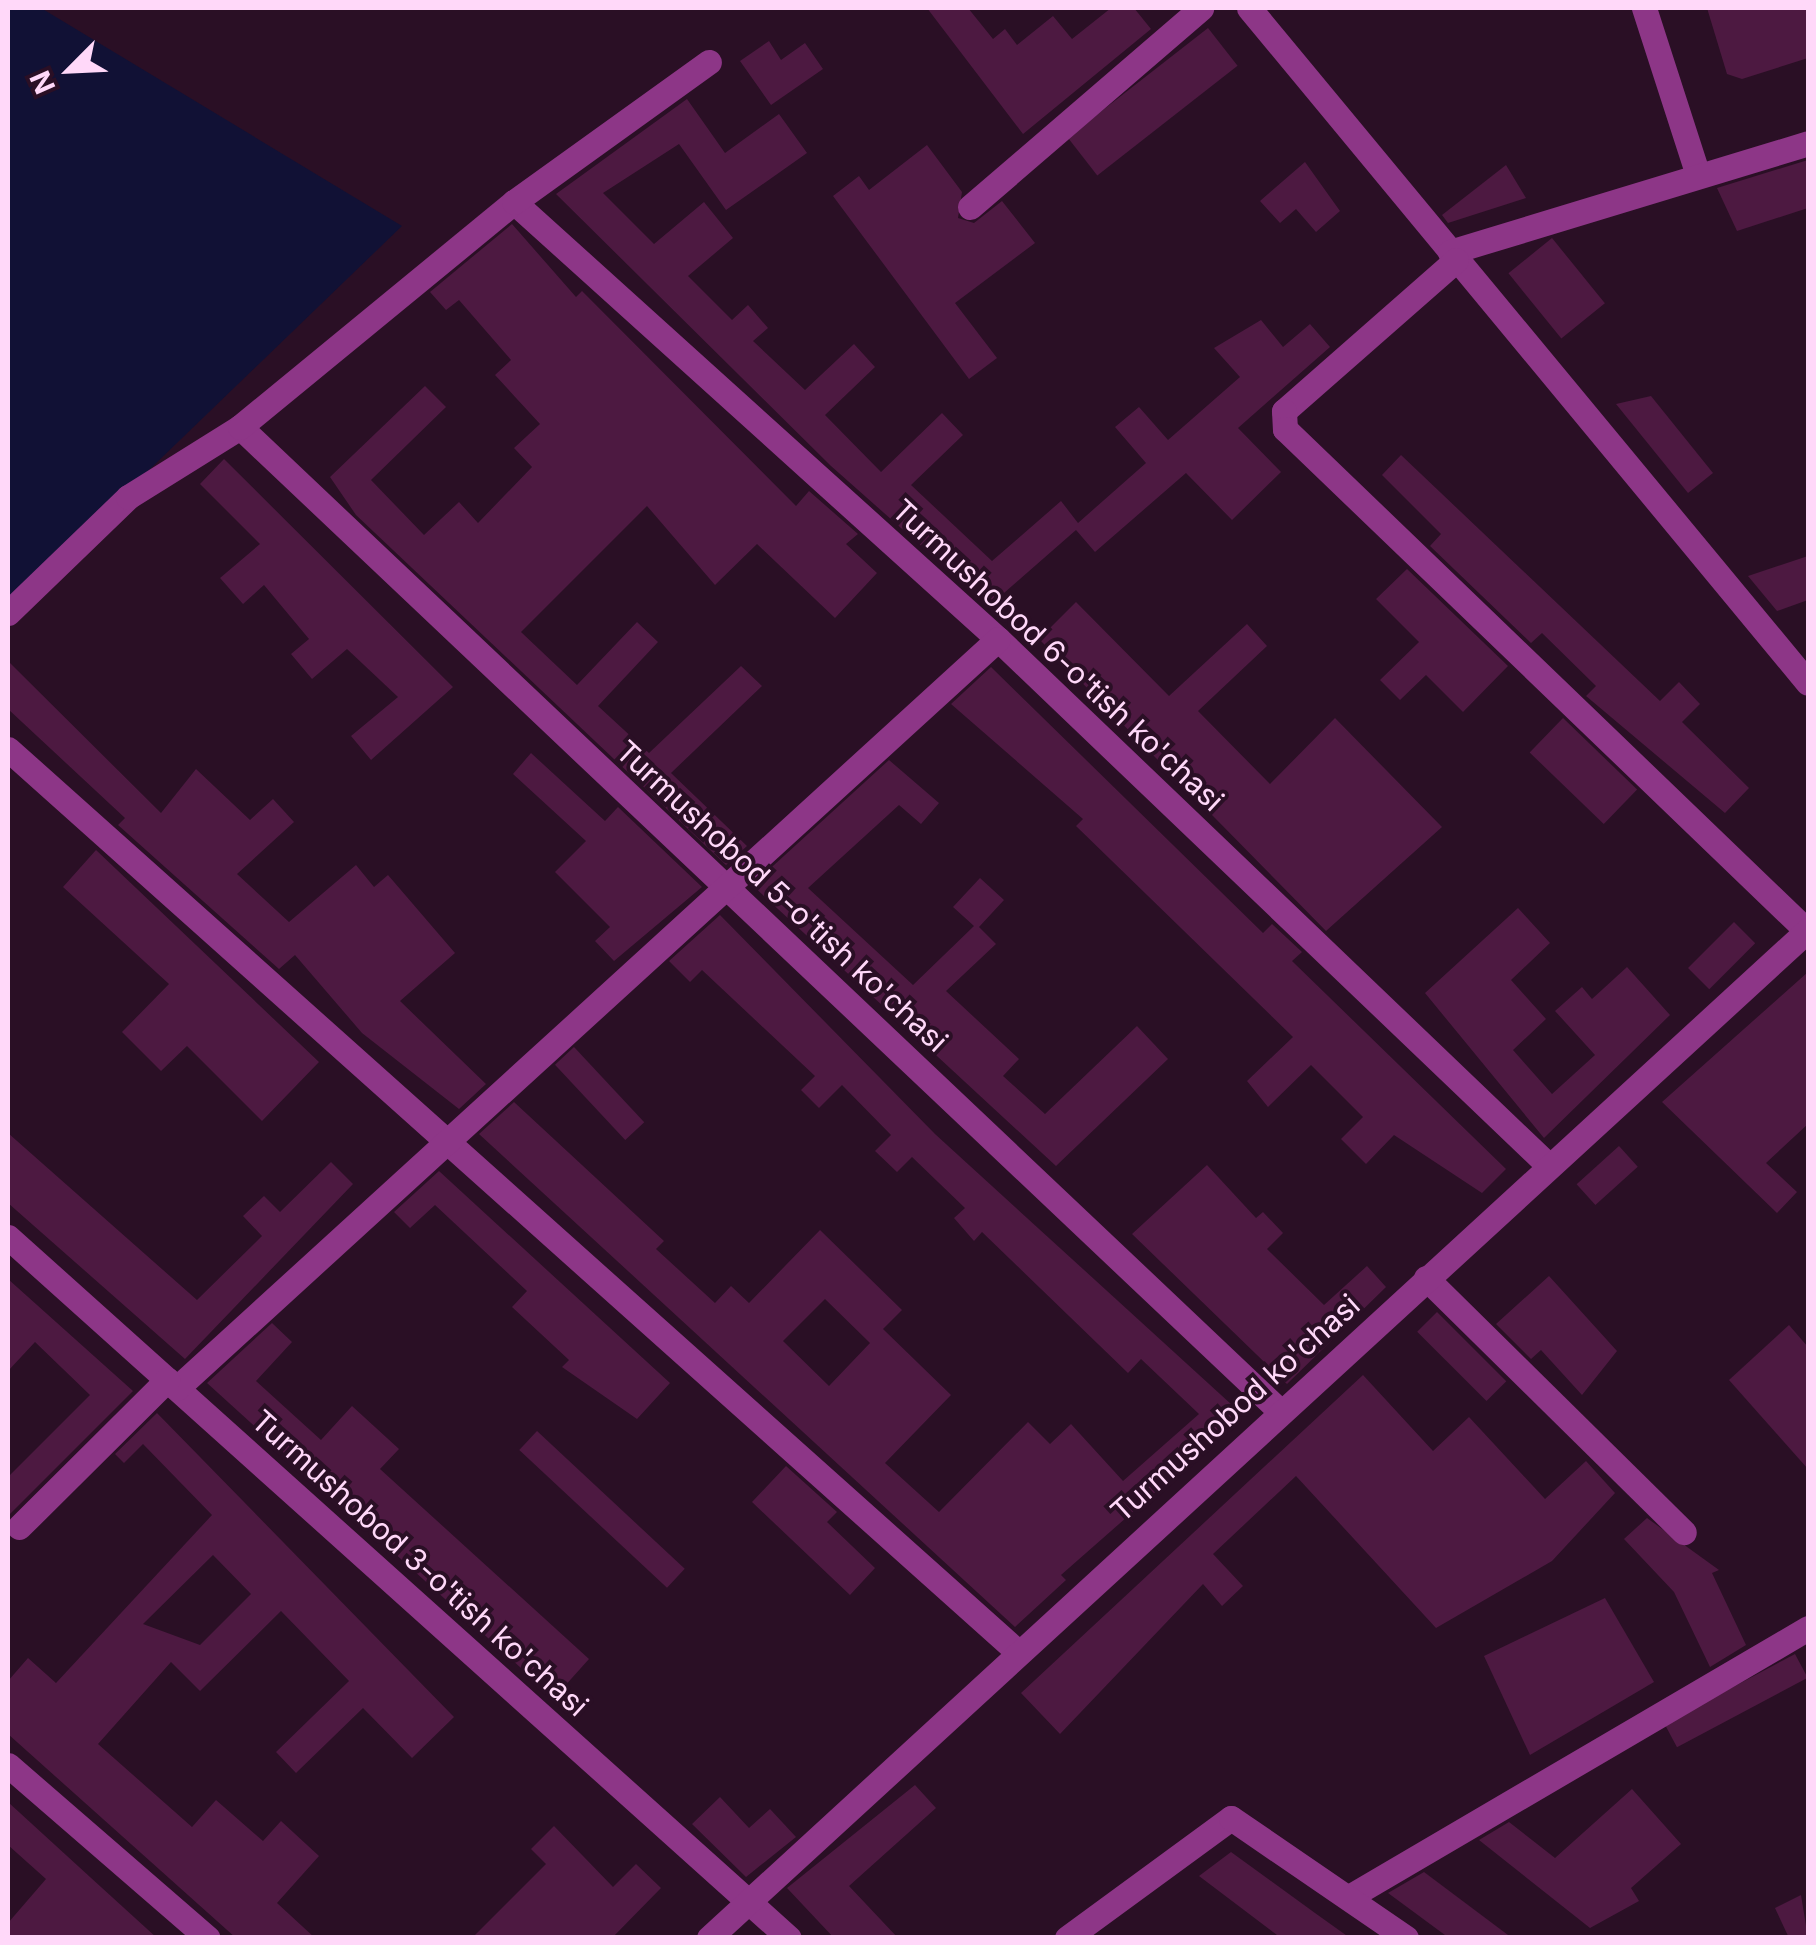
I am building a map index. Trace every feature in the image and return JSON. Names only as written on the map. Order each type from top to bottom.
[{"type":"street","points":[[970,206],[1201,8]]},
{"type":"street","points":[[1249,8],[1808,683]]},
{"type":"street","points":[[1644,8],[1698,175]]},
{"type":"street","points":[[8,613],[128,497],[240,426],[514,202],[709,62]]},
{"type":"street","points":[[1808,143],[1453,256],[1284,411],[1286,428],[1808,931]]},
{"type":"street","name":"Turmushobod 6-o'tish ko'chasi","points":[[514,202],[998,639],[1550,1166]]},
{"type":"street","name":"Turmushobod 5-o'tish ko'chasi","points":[[240,426],[1280,1412]]},
{"type":"street","points":[[19,1527],[444,1136],[730,892],[998,639]]},
{"type":"street","points":[[8,748],[1016,1650]]},
{"type":"street","name":"Turmushobod ko'chasi","points":[[709,1938],[750,1904],[1016,1650],[1808,931]]},
{"type":"street","name":"Turmushobod 3-o'tish ko'chasi","points":[[8,1237],[788,1938]]},
{"type":"street","points":[[1426,1278],[1684,1532]]},
{"type":"street","points":[[1349,1897],[1808,1628]]},
{"type":"street","points":[[8,1766],[208,1938]]},
{"type":"street","points":[[1067,1938],[1232,1818],[1406,1938]]},
{"type":"shaded area","points":[[8,8],[41,8],[402,226],[8,606]]},
{"type":"building","points":[[927,8],[968,8],[993,39],[1005,29],[1017,45],[1053,16],[1072,39],[1111,8],[1134,8],[1151,29],[1023,134]]},
{"type":"building","points":[[1707,8],[1808,8],[1808,58],[1742,79],[1727,74]]},
{"type":"building","points":[[1208,28],[1238,66],[1097,175],[1068,138]]},
{"type":"building","points":[[769,41],[781,60],[805,43],[823,69],[771,105],[740,61]]},
{"type":"building","points":[[687,99],[725,153],[779,114],[807,153],[726,210],[679,144],[603,193],[654,244],[704,202],[733,238],[688,276],[732,320],[748,305],[768,328],[753,341],[805,390],[854,344],[875,367],[825,415],[881,472],[942,413],[963,435],[911,485],[992,561],[1061,501],[1078,523],[1146,463],[1115,427],[1139,407],[1168,440],[1240,377],[1214,348],[1261,320],[1283,347],[1310,324],[1330,347],[1238,428],[1281,472],[1232,520],[1186,473],[1095,552],[1076,530],[989,606],[831,466],[556,194]]},
{"type":"building","points":[[927,145],[962,192],[958,218],[974,223],[1002,201],[1035,243],[955,303],[997,358],[969,379],[833,196],[859,176],[869,190]]},
{"type":"building","points":[[1808,160],[1808,208],[1737,231],[1717,188]]},
{"type":"building","points":[[1305,162],[1340,211],[1316,232],[1296,209],[1280,223],[1260,201]]},
{"type":"building","points":[[1506,165],[1526,198],[1448,223],[1442,215]]},
{"type":"building","points":[[512,224],[576,297],[582,291],[796,506],[809,491],[858,534],[846,544],[877,573],[835,618],[757,544],[715,585],[647,506],[521,632],[577,685],[637,622],[658,642],[598,706],[649,753],[741,666],[762,686],[671,773],[747,846],[726,865],[356,515],[330,477],[425,386],[446,407],[371,480],[424,535],[459,502],[478,523],[532,467],[514,448],[540,424],[495,375],[511,360],[459,300],[446,310],[430,292]]},
{"type":"building","points":[[1552,238],[1605,303],[1561,339],[1508,273]]},
{"type":"building","points":[[1651,396],[1713,473],[1688,493],[1616,404]]},
{"type":"building","points":[[1401,455],[1660,701],[1679,682],[1700,704],[1682,722],[1749,788],[1725,813],[1586,696],[1596,686],[1542,633],[1531,643],[1430,546],[1441,534],[1382,475]]},
{"type":"building","points":[[224,459],[453,687],[371,760],[351,736],[398,697],[347,649],[312,679],[291,654],[309,639],[264,585],[243,604],[220,578],[260,544],[200,484]]},
{"type":"building","points":[[1808,556],[1808,600],[1777,611],[1748,576]]},
{"type":"building","points":[[1407,569],[1508,666],[1463,712],[1426,675],[1400,700],[1380,680],[1419,642],[1376,599]]},
{"type":"building","points":[[1076,602],[1169,696],[1247,624],[1267,646],[1198,711],[1270,784],[1335,718],[1442,827],[1326,931],[1039,639]]},
{"type":"building","points":[[8,661],[161,813],[196,769],[250,820],[273,799],[294,822],[237,874],[289,922],[356,865],[374,887],[388,875],[455,953],[400,1001],[486,1084],[459,1109],[362,1033],[295,955],[279,969],[118,825],[125,818],[8,709]]},
{"type":"building","points":[[991,667],[1263,933],[1272,924],[1302,952],[1292,961],[1506,1169],[1482,1193],[1394,1135],[1366,1164],[1341,1139],[1363,1117],[1311,1065],[1268,1107],[1247,1081],[1293,1037],[1076,826],[1083,819],[951,704]]},
{"type":"building","points":[[1563,718],[1637,790],[1604,824],[1530,753]]},
{"type":"building","points":[[531,753],[605,821],[618,807],[702,887],[614,961],[595,941],[610,927],[555,872],[586,841],[513,774]]},
{"type":"building","points":[[889,760],[939,803],[921,824],[899,805],[808,888],[913,985],[974,926],[953,907],[980,878],[1004,900],[979,927],[996,944],[946,991],[1019,1059],[1003,1076],[1045,1114],[1137,1026],[1168,1059],[1056,1166],[752,885]]},
{"type":"building","points":[[96,850],[319,1062],[262,1121],[187,1046],[161,1071],[122,1032],[169,984],[63,887]]},
{"type":"building","points":[[1518,908],[1550,943],[1511,980],[1546,1019],[1513,1050],[1552,1094],[1595,1055],[1555,1011],[1582,987],[1592,999],[1627,967],[1670,1015],[1544,1138],[1425,993]]},
{"type":"building","points":[[720,915],[935,1134],[1243,1415],[1061,1575],[1066,1580],[1015,1627],[479,1134],[514,1102],[664,1241],[656,1249],[715,1303],[731,1286],[749,1303],[820,1230],[902,1310],[883,1329],[951,1395],[885,1463],[939,1512],[1028,1422],[1050,1444],[1071,1424],[1123,1481],[1199,1414],[1141,1359],[1128,1373],[982,1232],[974,1241],[954,1218],[965,1208],[912,1157],[897,1172],[875,1151],[891,1135],[842,1085],[819,1108],[801,1090],[815,1076],[702,970],[690,982],[669,961]],"holes":[[[825,1299],[870,1343],[829,1386],[783,1341]]]},
{"type":"building","points":[[1734,922],[1755,943],[1709,989],[1688,968]]},
{"type":"building","points":[[1808,972],[1808,1124],[1766,1163],[1797,1192],[1777,1213],[1662,1102]]},
{"type":"building","points":[[574,1047],[644,1122],[625,1140],[555,1065]]},
{"type":"building","points":[[8,1133],[197,1300],[262,1236],[243,1216],[264,1196],[280,1212],[331,1162],[353,1184],[185,1359],[8,1203]]},
{"type":"building","points":[[1619,1146],[1638,1167],[1595,1205],[1577,1184]]},
{"type":"building","points":[[1207,1165],[1256,1218],[1263,1212],[1283,1233],[1267,1249],[1324,1305],[1367,1266],[1386,1287],[1287,1384],[1132,1234]]},
{"type":"building","points":[[439,1171],[670,1383],[637,1419],[562,1367],[569,1360],[512,1307],[527,1291],[435,1205],[410,1228],[394,1212]]},
{"type":"building","points":[[1549,1276],[1617,1351],[1582,1395],[1541,1350],[1531,1359],[1496,1324]]},
{"type":"building","points":[[8,1279],[133,1391],[8,1516],[8,1477],[90,1395],[35,1342],[8,1371]]},
{"type":"building","points":[[1437,1312],[1506,1381],[1486,1401],[1417,1332]]},
{"type":"building","points":[[272,1323],[292,1342],[256,1381],[321,1440],[352,1406],[399,1449],[380,1469],[589,1659],[554,1698],[207,1383]]},
{"type":"building","points":[[1789,1325],[1808,1347],[1808,1469],[1729,1380]]},
{"type":"building","points":[[1363,1375],[1433,1451],[1469,1417],[1545,1499],[1586,1461],[1615,1493],[1552,1561],[1436,1628],[1296,1476],[1213,1554],[1243,1586],[1222,1606],[1203,1584],[1060,1734],[1021,1693]]},
{"type":"building","points":[[157,1413],[454,1717],[412,1758],[363,1708],[296,1773],[276,1752],[349,1681],[281,1611],[200,1691],[171,1662],[98,1744],[192,1827],[216,1800],[263,1841],[281,1821],[319,1856],[277,1903],[315,1938],[236,1938],[8,1734],[8,1681],[28,1658],[56,1683],[212,1515],[143,1444],[124,1463],[115,1454]],"holes":[[[213,1555],[251,1594],[200,1645],[143,1624]]]},
{"type":"building","points":[[537,1431],[685,1569],[667,1588],[519,1450]]},
{"type":"building","points":[[786,1466],[837,1512],[827,1522],[875,1568],[850,1595],[752,1502]]},
{"type":"building","points":[[1647,1518],[1719,1570],[1712,1573],[1746,1645],[1710,1667],[1674,1592],[1624,1539]]},
{"type":"building","points":[[1605,1598],[1654,1682],[1530,1755],[1484,1656]]},
{"type":"building","points":[[1795,1654],[1808,1678],[1677,1747],[1664,1723]]},
{"type":"building","points":[[915,1785],[936,1808],[849,1886],[898,1938],[834,1938],[787,1888]]},
{"type":"building","points":[[1632,1789],[1681,1844],[1631,1888],[1639,1901],[1590,1928],[1479,1840],[1509,1822],[1555,1858]]},
{"type":"building","points":[[720,1797],[749,1828],[770,1809],[796,1837],[746,1877],[692,1824]]},
{"type":"building","points":[[8,1802],[157,1938],[8,1938],[8,1923],[46,1879],[8,1845]]},
{"type":"building","points":[[554,1826],[613,1887],[636,1864],[661,1888],[612,1938],[472,1938],[546,1864],[531,1849]]},
{"type":"building","points":[[1231,1852],[1350,1938],[1281,1938],[1199,1876]]},
{"type":"building","points":[[1424,1872],[1512,1938],[1449,1938],[1388,1893]]},
{"type":"building","points":[[1801,1895],[1808,1938],[1789,1938],[1775,1908]]}]
